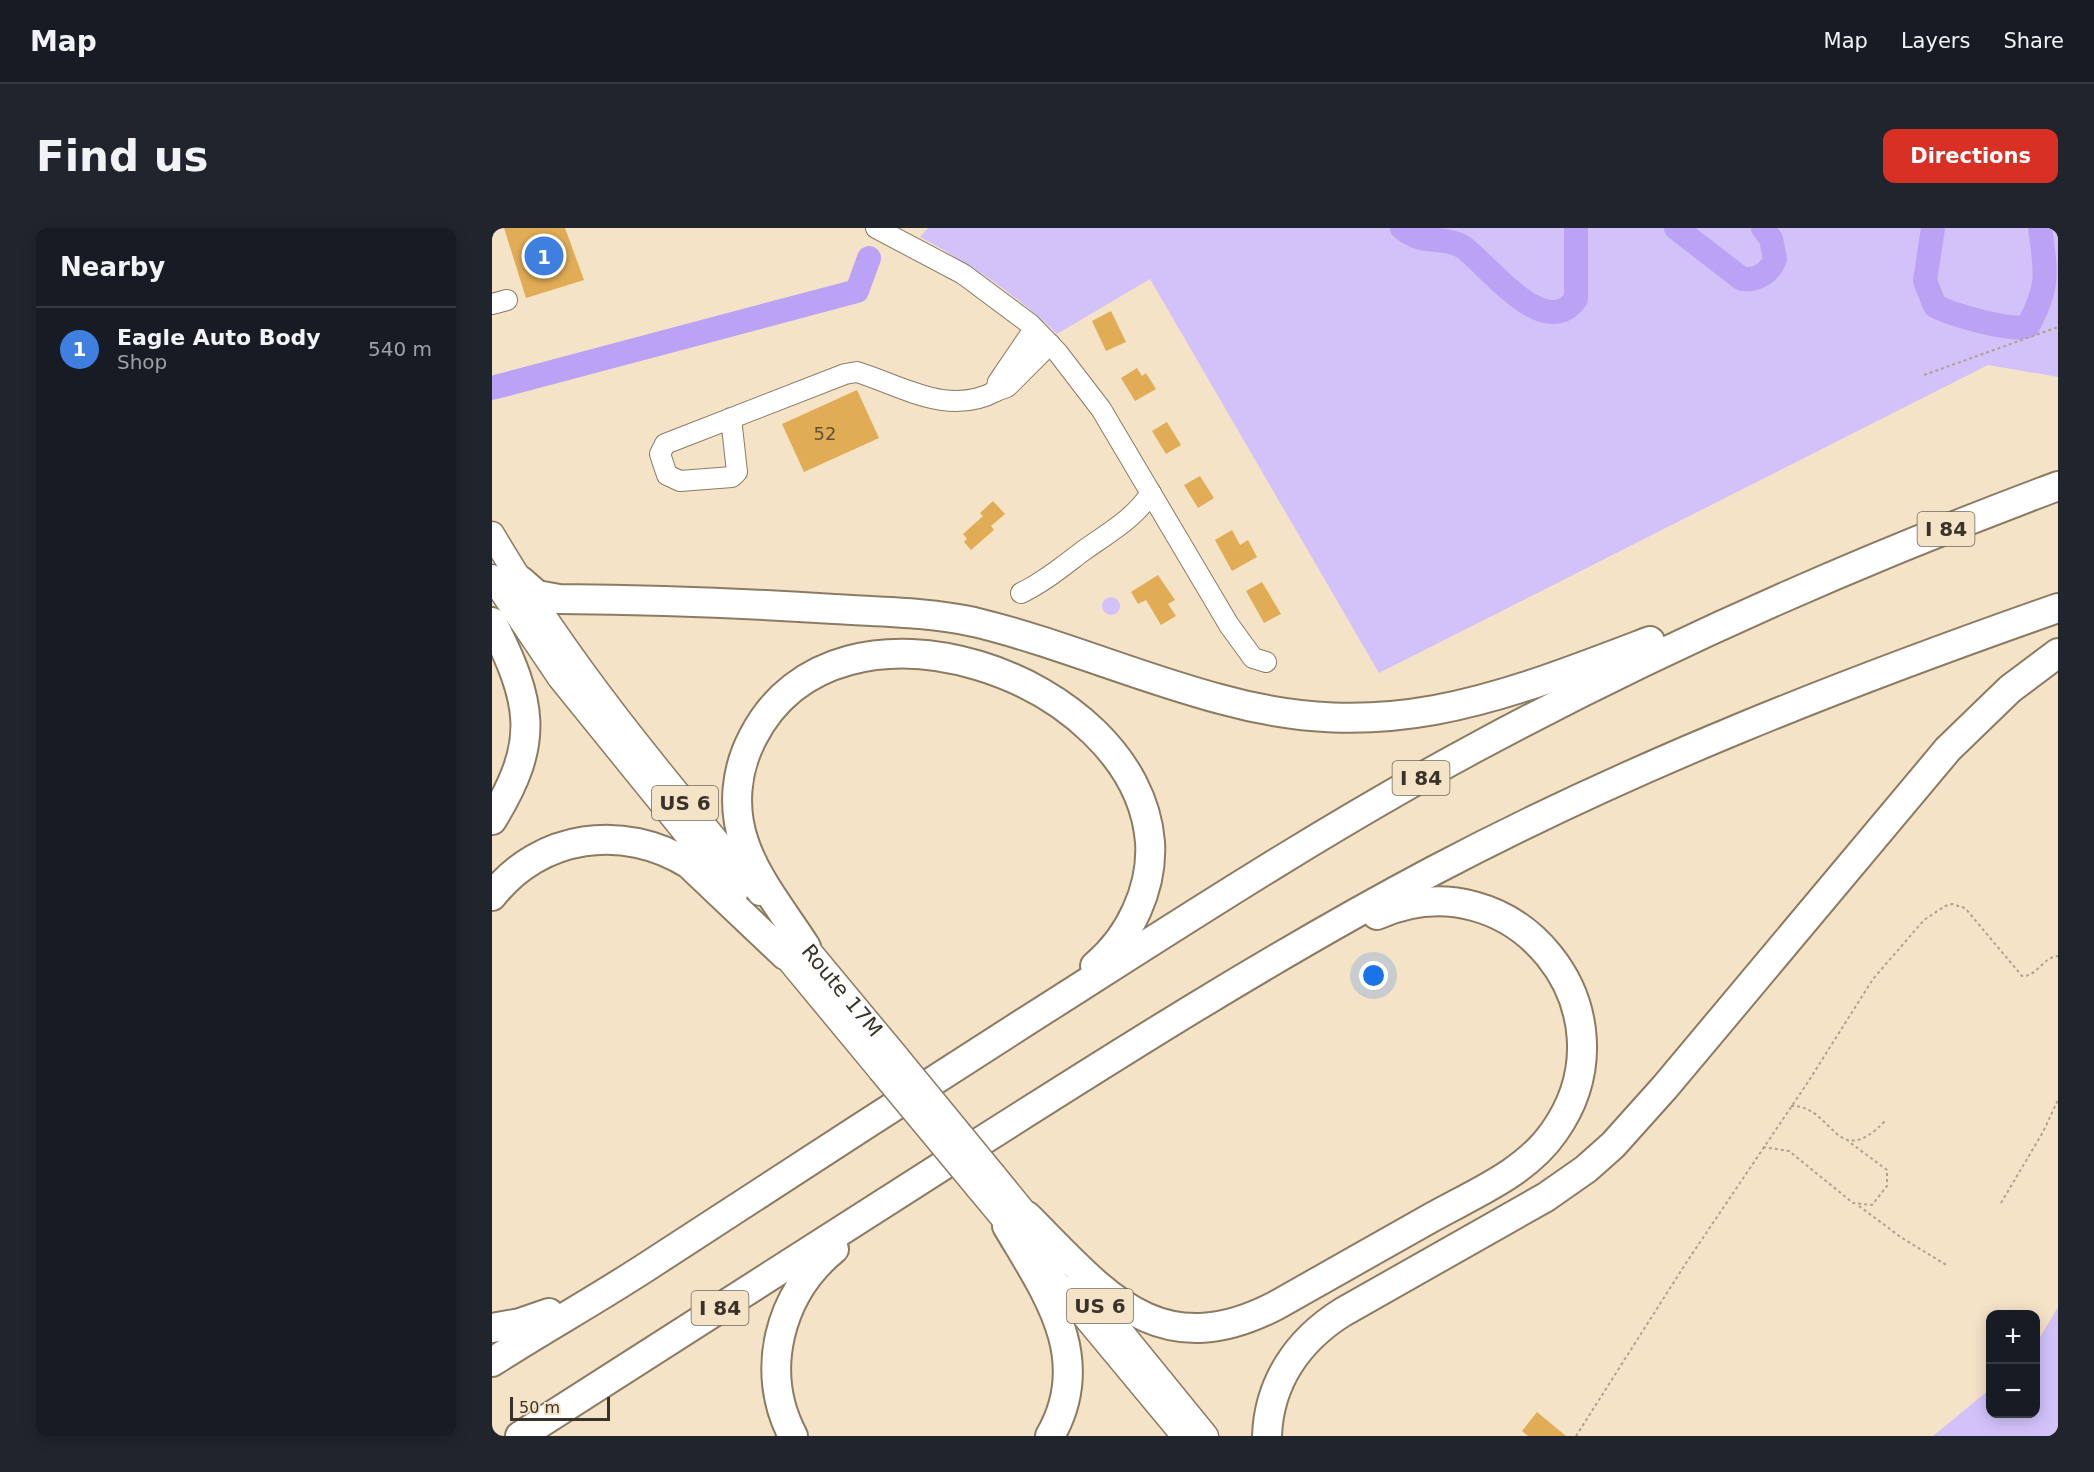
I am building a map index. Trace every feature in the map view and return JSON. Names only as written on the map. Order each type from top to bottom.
[{"type":"highway","name":"I 84","points":[[492,1362],[651,1264],[740,1204],[1278,861],[1472,750],[1695,637],[1835,575],[2058,486]]},
{"type":"highway","points":[[521,581],[537,595],[557,599],[765,605],[950,618],[1022,636],[1219,699],[1278,712],[1336,718],[1420,714],[1504,695],[1835,575]]},
{"type":"highway","name":"I 84","points":[[520,1436],[920,1180],[1260,968],[1435,870],[1550,812],[1683,751],[1888,669],[2058,608]]},
{"type":"highway","points":[[492,622],[521,688],[526,732],[518,771],[492,819]]},
{"type":"highway","points":[[1267,1436],[1274,1392],[1294,1355],[1323,1324],[1546,1197],[1586,1169],[1613,1145],[1665,1087],[1948,749],[2003,695],[2058,653]]},
{"type":"highway","points":[[795,951],[750,859],[739,824],[737,783],[742,763],[759,724],[787,690],[826,666],[849,659],[871,655],[923,655],[986,669],[1030,686],[1076,716],[1096,733],[1129,773],[1141,798],[1148,825],[1150,866],[1141,900],[1131,922],[1100,961],[1028,1020]]},
{"type":"highway","points":[[492,896],[513,874],[549,850],[591,839],[634,841],[673,854],[689,864],[795,951]]},
{"type":"highway","points":[[1017,1221],[1123,1307],[1154,1321],[1186,1328],[1232,1324],[1275,1306],[1510,1173],[1528,1161],[1546,1142],[1568,1109],[1580,1073],[1582,1045],[1573,997],[1551,956],[1534,938],[1501,916],[1457,903],[1407,905],[1383,912],[1260,968]]},
{"type":"highway","points":[[793,1436],[783,1414],[776,1371],[779,1337],[788,1308],[804,1280],[827,1255],[920,1180]]},
{"type":"highway","points":[[1017,1221],[1053,1305],[1067,1349],[1066,1392],[1061,1412],[1050,1436]]},
{"type":"highway","points":[[492,1328],[544,1316],[651,1264]]},
{"type":"main road","name":"Route 17M","points":[[492,534],[566,650],[795,951]]},
{"type":"main road","name":"Route 17M","points":[[492,577],[566,686],[795,951],[889,1064],[1017,1221],[1184,1436]]},
{"type":"main road","name":"Route 17M","points":[[1017,1221],[1206,1436]]},
{"type":"street","points":[[876,228],[963,274],[1050,344],[1095,402],[1229,625],[1253,658],[1266,662]]},
{"type":"street","points":[[996,391],[998,382],[1034,329]]},
{"type":"street","points":[[731,418],[845,374],[857,372],[932,399],[969,401],[982,399],[1007,387],[1050,344]]},
{"type":"street","points":[[1021,593],[1039,584],[1121,525],[1141,508],[1151,493]]},
{"type":"path","points":[[1924,375],[2058,327]]},
{"type":"path","points":[[1576,1436],[1686,1263],[1881,968],[1924,920],[1945,906],[1952,904],[1965,908],[2022,976],[2031,975],[2044,962],[2058,956]]},
{"type":"path","points":[[2001,1203],[2043,1132],[2058,1100]]},
{"type":"path","points":[[1791,1106],[1807,1108],[1830,1130],[1881,1166],[1889,1177],[1887,1186],[1877,1201],[1866,1206],[1859,1206]]},
{"type":"path","points":[[1848,1141],[1862,1140],[1885,1121]]},
{"type":"path","points":[[1763,1147],[1790,1151],[1843,1196],[1902,1238],[1948,1266]]},
{"type":"shaded area","points":[[928,228],[2058,228],[2058,377],[1988,365],[1379,673],[1150,279],[1057,334],[992,281],[920,237]]},
{"type":"shaded area","points":[[1107,597],[1115,597],[1120,602],[1118,613],[1107,615],[1102,610],[1102,602]]},
{"type":"shaded area","points":[[2058,1307],[2058,1436],[1933,1436],[1986,1392],[1986,1418],[2040,1418],[2040,1337]]},
{"type":"building","points":[[504,228],[565,228],[584,280],[526,298]]},
{"type":"building","points":[[1111,311],[1126,342],[1106,351],[1092,321]]},
{"type":"building","points":[[1137,368],[1142,376],[1146,373],[1156,389],[1135,401],[1121,378]]},
{"type":"building","points":[[857,390],[879,438],[804,472],[782,424]]},
{"type":"building","points":[[1167,422],[1181,445],[1166,454],[1152,431]]},
{"type":"building","points":[[1200,476],[1214,498],[1198,508],[1184,485]]},
{"type":"building","points":[[993,501],[1005,514],[991,526],[994,530],[971,550],[964,542],[967,539],[963,534],[983,516],[980,513]]},
{"type":"building","points":[[1232,530],[1240,545],[1248,540],[1257,557],[1232,571],[1215,540]]},
{"type":"building","points":[[1158,575],[1175,600],[1168,604],[1176,616],[1161,625],[1146,600],[1138,604],[1131,592]]},
{"type":"building","points":[[1262,582],[1281,614],[1264,623],[1246,591]]},
{"type":"building","points":[[1537,1412],[1566,1436],[1528,1436],[1522,1431]]},
{"type":"waterway","points":[[1402,228],[1418,237],[1455,243],[1463,247],[1517,296],[1548,312],[1563,310],[1576,299],[1576,228]]},
{"type":"waterway","points":[[1676,228],[1742,279],[1757,277],[1773,264],[1775,259],[1771,239],[1763,228]]},
{"type":"waterway","points":[[1933,228],[1925,281],[1935,306],[1982,322],[2009,327],[2028,326],[2040,300],[2045,268],[2040,228]]},
{"type":"waterway","points":[[492,388],[857,291],[869,258]]},
{"type":"place","name":"Eagle Auto Body","points":[[544,256]]}]
